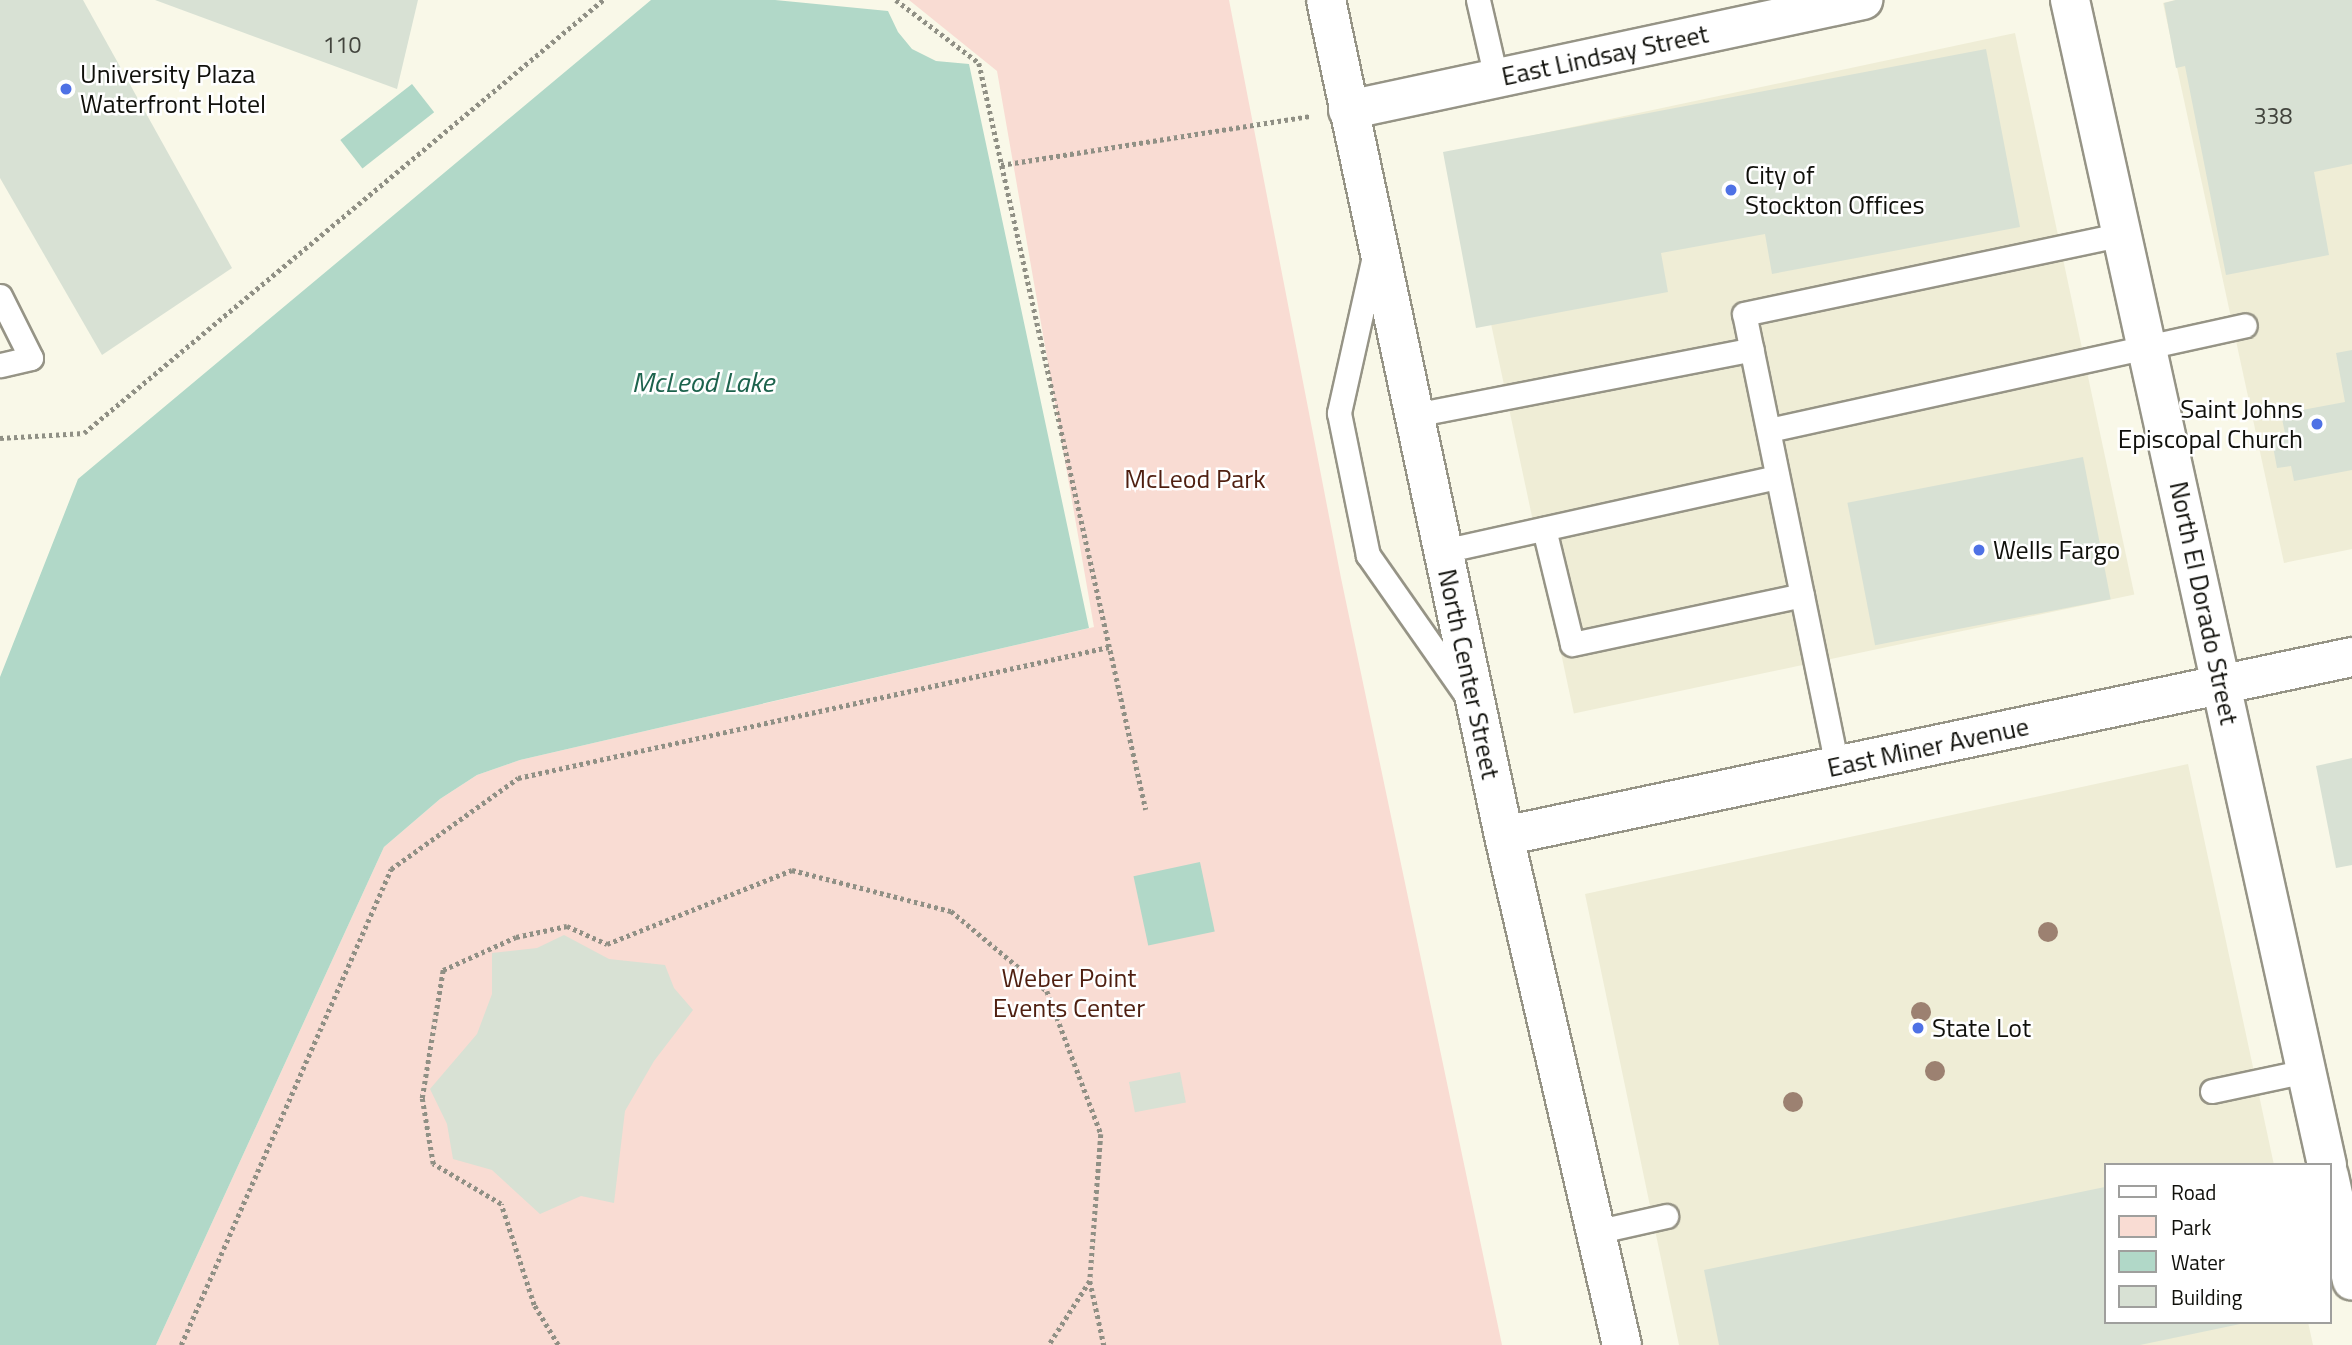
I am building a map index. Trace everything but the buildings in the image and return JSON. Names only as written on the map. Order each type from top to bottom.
[{"type":"main road","name":"North Center Street","points":[[1325,0],[1504,836],[1622,1345]]},
{"type":"main road","name":"East Lindsay Street","points":[[1348,110],[1863,0]]},
{"type":"main road","name":"North El Dorado Street","points":[[2070,0],[2327,1163]]},
{"type":"main road","name":"East Miner Avenue","points":[[1504,836],[2352,657]]},
{"type":"main road","points":[[2331,1185],[2352,1281]]},
{"type":"lane","points":[[1478,0],[1496,78]]},
{"type":"lane","points":[[1837,766],[1744,314],[2122,234]]},
{"type":"lane","points":[[1377,243],[1339,413],[1368,555],[1478,711]]},
{"type":"lane","points":[[0,296],[31,358],[0,365]]},
{"type":"lane","points":[[1769,430],[2148,349],[2245,325]]},
{"type":"lane","points":[[1414,415],[1752,349]]},
{"type":"lane","points":[[1443,551],[1777,477]]},
{"type":"lane","points":[[1544,529],[1572,644],[1802,595]]},
{"type":"lane","points":[[2212,1091],[2306,1071]]},
{"type":"lane","points":[[1595,1232],[1666,1216]]},
{"type":"path","points":[[0,438],[84,433],[603,0]]},
{"type":"path","points":[[896,0],[979,63],[1146,810]]},
{"type":"path","points":[[1001,165],[1348,110]]},
{"type":"path","points":[[181,1345],[391,869],[518,778],[1109,647]]},
{"type":"path","points":[[558,1345],[534,1305],[500,1204],[433,1164],[422,1098],[443,971],[516,937],[567,926],[607,944],[792,870],[951,911],[1047,991],[1101,1134],[1090,1281],[1104,1345]]},
{"type":"path","points":[[1049,1345],[1090,1281]]},
{"type":"shaded area","points":[[2175,0],[2352,0],[2352,549],[2284,563],[2163,3]]},
{"type":"shaded area","points":[[2015,33],[2134,594],[1574,714],[1455,152]]},
{"type":"shaded area","name":"State Lot","points":[[2188,764],[2274,1163],[2104,1163],[2104,1324],[2308,1324],[2313,1345],[1679,1345],[1585,894]]},
{"type":"green space","name":"Weber Point Events Center","points":[[909,0],[1229,0],[1341,578],[1502,1345],[156,1345],[384,847],[440,799],[477,775],[520,760],[1094,627],[997,71]]},
{"type":"water","name":"McLeod Lake","points":[[651,0],[775,0],[888,11],[898,32],[912,49],[936,61],[969,64],[1089,628],[520,760],[477,775],[440,799],[384,847],[156,1345],[0,1345],[0,677],[78,479]]},
{"type":"water","points":[[412,84],[434,112],[362,168],[340,140]]},
{"type":"water","points":[[1200,862],[1215,931],[1148,946],[1133,876]]},
{"type":"place","name":"University Plaza Waterfront Hotel","points":[[66,89]]},
{"type":"place","name":"City of Stockton Offices","points":[[1731,190]]},
{"type":"place","name":"Saint Johns Episcopal Church","points":[[2317,424]]},
{"type":"place","name":"Wells Fargo","points":[[1979,550]]},
{"type":"place","name":"State Lot","points":[[1918,1028]]},
{"type":"park label","name":"McLeod Park","points":[[1195,479]]}]
